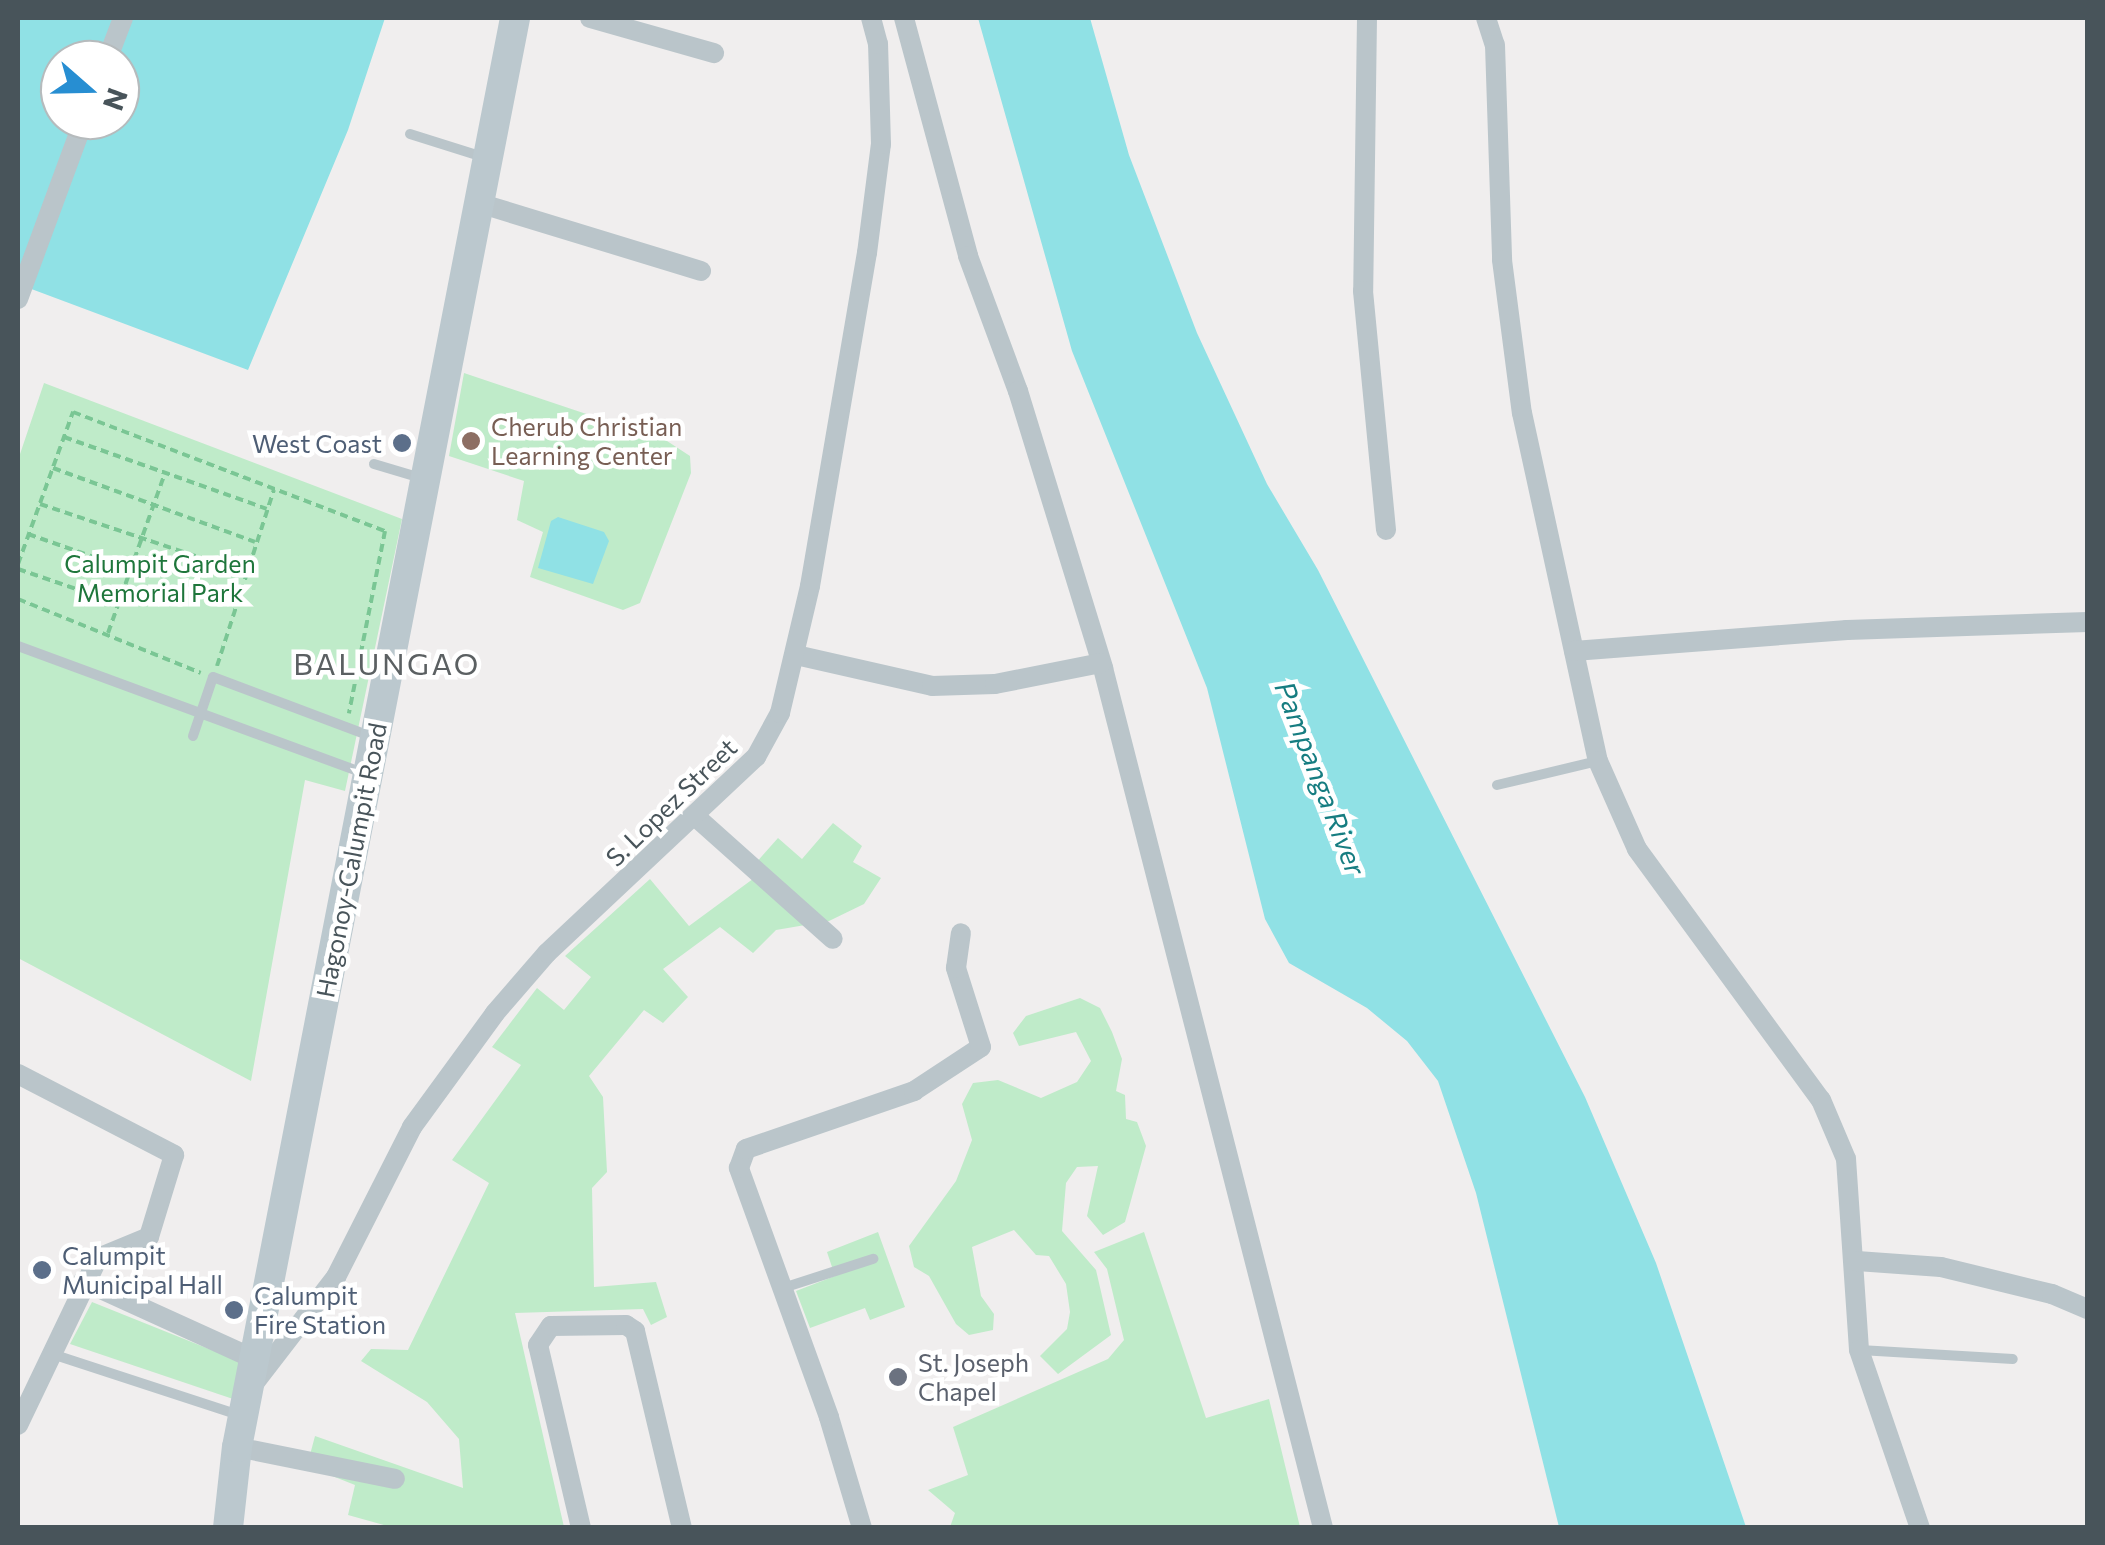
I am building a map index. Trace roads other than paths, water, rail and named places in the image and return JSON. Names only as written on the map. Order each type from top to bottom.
[{"type":"main road","name":"Hagonoy-Calumpit Road","points":[[228,1528],[237,1446],[366,774],[360,733],[426,479],[492,160],[516,18]]},
{"type":"street","points":[[590,18],[714,54]]},
{"type":"street","name":"S. Lopez Street","points":[[245,1404],[336,1276],[412,1127],[494,1013],[548,953],[756,757],[780,713],[796,655],[880,144],[878,44],[871,18]]},
{"type":"street","points":[[904,18],[968,256],[1018,391],[1101,663],[1322,1528]]},
{"type":"street","points":[[1366,18],[1363,291],[1386,530]]},
{"type":"street","points":[[1486,18],[1495,45],[1502,260],[1522,413],[1598,761],[1637,849],[1821,1100],[1846,1159],[1857,1261],[1859,1350],[1920,1528]]},
{"type":"street","points":[[18,298],[77,140]]},
{"type":"street","points":[[482,204],[701,271]]},
{"type":"street","points":[[1574,651],[1847,630],[2088,622]]},
{"type":"street","points":[[796,655],[932,686],[995,684],[1101,663]]},
{"type":"street","points":[[696,817],[833,939]]},
{"type":"street","points":[[862,1528],[739,1168],[746,1149],[914,1091],[981,1048],[956,968],[961,934]]},
{"type":"street","points":[[18,1074],[174,1155],[149,1237],[98,1258],[48,1352],[18,1425]]},
{"type":"street","points":[[1857,1261],[1941,1267],[2052,1294],[2088,1309]]},
{"type":"street","points":[[83,1281],[254,1359]]},
{"type":"street","points":[[582,1528],[538,1346],[551,1326],[626,1325],[635,1331],[682,1528]]},
{"type":"street","points":[[237,1446],[395,1479]]},
{"type":"lane","points":[[410,134],[492,160]]},
{"type":"lane","points":[[374,464],[426,479]]},
{"type":"lane","points":[[18,646],[366,774]]},
{"type":"lane","points":[[193,736],[213,678],[360,733]]},
{"type":"lane","points":[[1497,785],[1598,761]]},
{"type":"lane","points":[[783,1288],[873,1259]]},
{"type":"lane","points":[[1859,1350],[2013,1358]]},
{"type":"lane","points":[[48,1352],[245,1404]]},
{"type":"water","points":[[18,18],[385,18],[348,130],[248,370],[18,284]]},
{"type":"water","name":"Pampanga River","points":[[978,18],[1090,18],[1129,155],[1197,333],[1267,484],[1318,570],[1585,1097],[1656,1263],[1746,1527],[1559,1527],[1476,1193],[1438,1081],[1407,1041],[1367,1008],[1289,963],[1265,919],[1207,688],[1072,351]]},
{"type":"water","points":[[558,517],[604,532],[609,541],[593,584],[538,568],[551,521]]},
{"type":"place","name":"Cherub Christian Learning Center","points":[[471,441]]},
{"type":"place","name":"West Coast","points":[[402,443]]},
{"type":"place","name":"Calumpit Municipal Hall","points":[[42,1270]]},
{"type":"place","name":"Calumpit Fire Station","points":[[234,1310]]},
{"type":"place","name":"St. Joseph Chapel","points":[[898,1377]]},
{"type":"district","name":"BALUNGAO","points":[[387,663]]},
{"type":"park label","name":"Calumpit Garden Memorial Park","points":[[160,578]]}]
